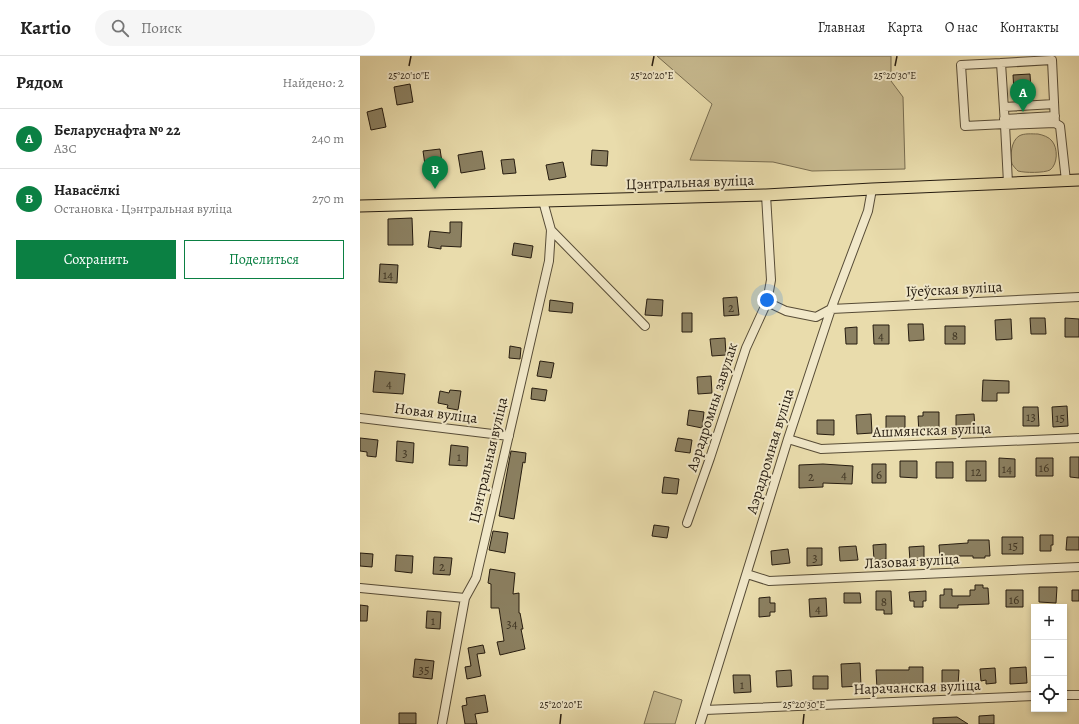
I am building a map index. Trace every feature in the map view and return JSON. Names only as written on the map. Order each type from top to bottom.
[{"type":"main road","name":"Цэнтральная вуліца","points":[[360,206],[766,195],[1079,180]]},
{"type":"street","points":[[1055,119],[965,126],[961,65],[1052,60],[1055,119],[1060,126],[1066,181]]},
{"type":"street","points":[[1001,63],[1008,183]]},
{"type":"street","points":[[1004,107],[1054,104]]},
{"type":"street","name":"Аэрадромная вуліца","points":[[700,724],[788,439],[831,309],[868,211],[872,189]]},
{"type":"street","name":"Аэрадромны завулак","points":[[686,523],[710,458],[746,348],[767,302],[771,280],[766,195]]},
{"type":"street","name":"Цэнтральная вуліца","points":[[442,724],[465,598],[476,578],[549,261],[551,230],[543,201]]},
{"type":"street","points":[[551,230],[645,326]]},
{"type":"street","name":"Іўеўская вуліца","points":[[767,302],[786,311],[816,317],[831,309],[1079,297]]},
{"type":"street","name":"Новая вуліца","points":[[360,418],[509,436]]},
{"type":"street","name":"Ашмянская вуліца","points":[[788,439],[821,449],[1079,438]]},
{"type":"street","name":"Лазовая вуліца","points":[[747,574],[769,581],[1079,567]]},
{"type":"street","points":[[360,588],[465,598]]},
{"type":"street","points":[[1067,695],[1079,695]]},
{"type":"street","name":"Нарачанская вуліца","points":[[705,710],[1031,696]]},
{"type":"shaded area","points":[[657,56],[891,56],[891,81],[903,97],[905,169],[812,171],[773,162],[690,160],[712,104]]},
{"type":"shaded area","points":[[1038,134],[1048,137],[1054,144],[1056,152],[1055,164],[1050,170],[1043,172],[1018,171],[1011,161],[1014,141],[1021,135]]},
{"type":"shaded area","points":[[654,691],[682,700],[675,724],[644,724]]},
{"type":"building","points":[[1030,74],[1031,91],[1028,91],[1028,100],[1018,101],[1017,91],[1014,91],[1013,75]]},
{"type":"building","points":[[410,84],[413,102],[397,105],[394,87]]},
{"type":"building","points":[[382,108],[386,127],[371,130],[367,112]]},
{"type":"building","points":[[440,149],[443,169],[426,172],[423,151]]},
{"type":"building","points":[[592,150],[608,151],[607,166],[591,165]]},
{"type":"building","points":[[482,151],[485,169],[461,173],[458,155]]},
{"type":"building","points":[[514,159],[516,173],[503,174],[501,160]]},
{"type":"building","points":[[563,162],[566,177],[549,180],[546,165]]},
{"type":"building","points":[[412,218],[413,245],[388,245],[388,219]]},
{"type":"building","points":[[450,222],[462,222],[461,247],[441,246],[441,249],[428,247],[430,231],[450,233]]},
{"type":"building","points":[[514,243],[533,246],[531,258],[512,255]]},
{"type":"building","points":[[380,264],[398,265],[397,283],[379,282]]},
{"type":"building","points":[[737,297],[739,315],[724,316],[723,298]]},
{"type":"building","points":[[647,299],[663,300],[662,316],[645,315]]},
{"type":"building","points":[[550,300],[573,303],[572,313],[549,311]]},
{"type":"building","points":[[682,313],[692,313],[692,332],[682,332]]},
{"type":"building","points":[[1030,318],[1045,318],[1046,334],[1031,334]]},
{"type":"building","points":[[1065,318],[1079,319],[1079,337],[1065,337]]},
{"type":"building","points":[[1011,319],[1012,339],[996,340],[995,320]]},
{"type":"building","points":[[908,324],[923,324],[924,340],[909,341]]},
{"type":"building","points":[[873,325],[889,325],[889,344],[874,344]]},
{"type":"building","points":[[945,326],[965,326],[965,344],[945,344]]},
{"type":"building","points":[[857,327],[857,344],[846,344],[845,328]]},
{"type":"building","points":[[725,338],[726,355],[712,356],[710,339]]},
{"type":"building","points":[[510,346],[521,348],[520,359],[509,358]]},
{"type":"building","points":[[540,361],[554,363],[551,378],[537,376]]},
{"type":"building","points":[[375,371],[405,374],[403,394],[373,392]]},
{"type":"building","points":[[711,376],[712,393],[698,394],[697,377]]},
{"type":"building","points":[[983,380],[1009,381],[1009,393],[997,393],[997,401],[982,401]]},
{"type":"building","points":[[532,388],[547,390],[545,401],[531,399]]},
{"type":"building","points":[[450,390],[461,391],[458,410],[447,408],[448,405],[438,403],[440,391],[449,393]]},
{"type":"building","points":[[1067,406],[1068,426],[1053,427],[1052,407]]},
{"type":"building","points":[[1023,407],[1038,407],[1039,426],[1023,426]]},
{"type":"building","points":[[689,410],[704,412],[702,428],[687,425]]},
{"type":"building","points":[[923,412],[939,412],[939,429],[928,429],[928,434],[919,434],[918,416],[923,416]]},
{"type":"building","points":[[871,414],[872,433],[857,434],[856,415]]},
{"type":"building","points":[[974,414],[975,429],[956,429],[956,415]]},
{"type":"building","points":[[886,416],[905,416],[905,431],[886,431]]},
{"type":"building","points":[[817,420],[834,420],[834,435],[817,434]]},
{"type":"building","points":[[360,438],[378,440],[376,457],[367,456],[367,452],[360,451]]},
{"type":"building","points":[[678,438],[692,440],[690,453],[675,451]]},
{"type":"building","points":[[397,441],[414,443],[413,463],[396,461]]},
{"type":"building","points":[[451,445],[468,447],[467,466],[449,465]]},
{"type":"building","points":[[511,451],[526,453],[525,463],[523,462],[514,519],[499,516]]},
{"type":"building","points":[[1070,457],[1079,457],[1079,478],[1070,477]]},
{"type":"building","points":[[999,458],[1015,459],[1015,477],[999,477]]},
{"type":"building","points":[[1036,458],[1053,458],[1053,476],[1036,476]]},
{"type":"building","points":[[900,461],[917,461],[917,478],[900,477]]},
{"type":"building","points":[[966,461],[986,461],[986,481],[966,481]]},
{"type":"building","points":[[936,462],[953,462],[953,478],[936,478]]},
{"type":"building","points":[[823,464],[853,466],[852,484],[823,483],[823,487],[799,488],[799,465]]},
{"type":"building","points":[[872,464],[886,464],[886,483],[872,483]]},
{"type":"building","points":[[664,477],[679,479],[677,494],[662,493]]},
{"type":"building","points":[[654,525],[669,527],[667,538],[652,536]]},
{"type":"building","points":[[493,531],[508,533],[505,553],[489,550]]},
{"type":"building","points":[[1040,535],[1053,535],[1053,545],[1051,545],[1051,551],[1040,551]]},
{"type":"building","points":[[1002,537],[1023,537],[1023,554],[1002,554]]},
{"type":"building","points":[[1067,537],[1079,537],[1079,550],[1066,550]]},
{"type":"building","points":[[968,540],[989,540],[990,556],[985,556],[985,558],[973,558],[973,556],[958,556],[958,558],[940,559],[939,545],[968,543]]},
{"type":"building","points":[[886,544],[886,559],[874,560],[873,545]]},
{"type":"building","points":[[856,546],[858,560],[840,561],[839,547]]},
{"type":"building","points":[[924,546],[924,560],[910,561],[909,547]]},
{"type":"building","points":[[807,548],[822,548],[822,565],[807,566]]},
{"type":"building","points":[[788,549],[790,563],[772,565],[771,551]]},
{"type":"building","points":[[360,553],[373,554],[372,567],[360,566]]},
{"type":"building","points":[[396,555],[413,556],[412,573],[395,571]]},
{"type":"building","points":[[434,557],[452,558],[450,575],[433,574]]},
{"type":"building","points":[[490,569],[515,573],[513,594],[519,593],[519,613],[523,629],[521,629],[525,649],[500,655],[497,642],[504,641],[499,608],[491,608],[491,584],[488,583]]},
{"type":"building","points":[[975,585],[983,585],[983,588],[988,588],[989,604],[958,605],[958,608],[940,608],[940,595],[944,595],[944,589],[952,589],[952,596],[970,596],[970,590],[975,590]]},
{"type":"building","points":[[1039,587],[1057,587],[1056,603],[1039,602]]},
{"type":"building","points":[[1006,590],[1023,590],[1023,607],[1006,607]]},
{"type":"building","points":[[1072,590],[1079,590],[1079,601],[1072,601]]},
{"type":"building","points":[[876,591],[891,591],[892,614],[884,614],[884,610],[876,610]]},
{"type":"building","points":[[926,591],[926,601],[923,601],[923,607],[914,607],[914,601],[910,601],[909,592]]},
{"type":"building","points":[[844,593],[860,593],[861,603],[844,603]]},
{"type":"building","points":[[770,597],[770,603],[775,603],[775,612],[770,612],[770,616],[759,617],[759,598]]},
{"type":"building","points":[[826,598],[827,616],[810,617],[809,599]]},
{"type":"building","points":[[360,605],[368,606],[367,621],[360,621]]},
{"type":"building","points":[[427,611],[441,612],[440,629],[426,628]]},
{"type":"building","points":[[483,645],[485,653],[477,654],[481,676],[467,679],[465,667],[471,666],[468,648]]},
{"type":"building","points":[[415,659],[434,661],[432,679],[413,677]]},
{"type":"building","points":[[860,663],[861,686],[842,687],[841,664]]},
{"type":"building","points":[[909,667],[923,667],[923,686],[892,685],[892,689],[877,689],[876,670],[909,670]]},
{"type":"building","points":[[1026,667],[1027,683],[1010,684],[1010,668]]},
{"type":"building","points":[[995,668],[996,683],[986,684],[986,680],[981,681],[980,669]]},
{"type":"building","points":[[791,670],[792,686],[777,687],[776,671]]},
{"type":"building","points":[[942,670],[959,670],[958,686],[942,686]]},
{"type":"building","points":[[733,675],[750,675],[751,692],[734,693]]},
{"type":"building","points":[[813,676],[828,676],[828,689],[813,689]]},
{"type":"building","points":[[485,695],[488,712],[475,714],[477,724],[465,724],[462,706],[467,705],[466,698]]},
{"type":"building","points":[[399,713],[416,713],[416,724],[399,724]]},
{"type":"building","points":[[994,715],[994,724],[979,724],[979,716]]},
{"type":"building","points":[[957,717],[968,724],[933,724],[933,718]]},
{"type":"place","name":"Беларуснафта № 22","points":[[1023,112]]},
{"type":"place","name":"Навасёлкі","points":[[435,189]]}]
